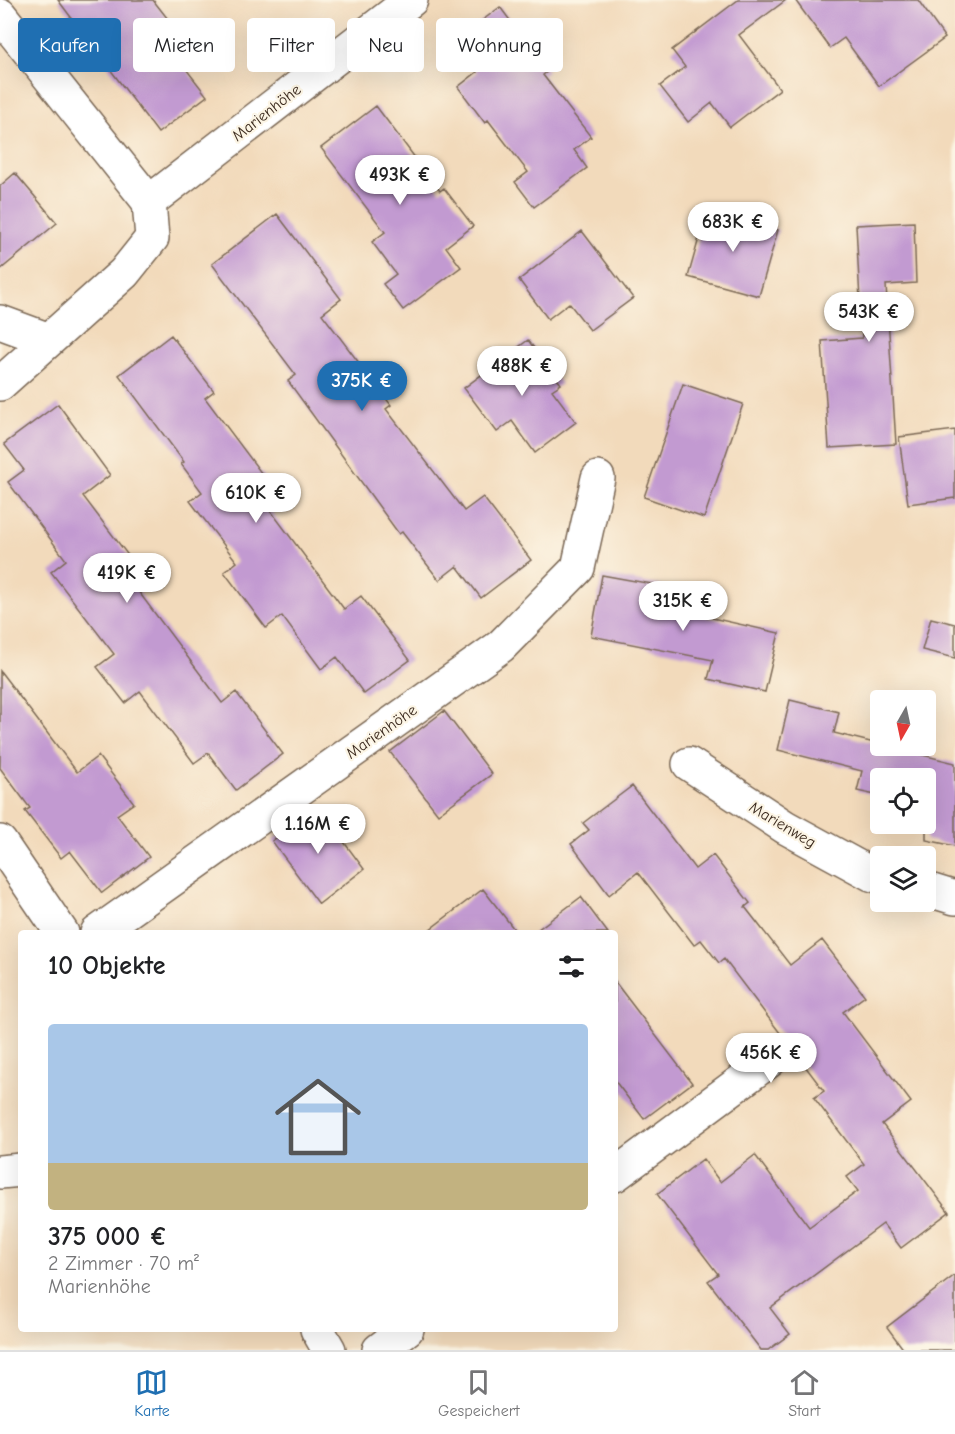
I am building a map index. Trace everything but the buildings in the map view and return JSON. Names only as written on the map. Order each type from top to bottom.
[{"type":"street","name":"Marienhöhe","points":[[149,202],[411,0]]},
{"type":"street","points":[[0,15],[149,202],[152,238],[124,273],[0,384]]},
{"type":"street","points":[[0,322],[49,340]]},
{"type":"street","name":"Marienhöhe","points":[[101,930],[501,646],[578,568],[598,478]]},
{"type":"street","name":"Marienweg","points":[[689,764],[785,827],[870,874]]},
{"type":"street","points":[[0,842],[60,930]]},
{"type":"street","points":[[936,892],[955,898]]},
{"type":"street","points":[[618,1173],[770,1060]]},
{"type":"street","points":[[0,1173],[18,1170]]},
{"type":"street","points":[[319,1332],[329,1350]]},
{"type":"street","points":[[379,1350],[403,1332]]}]
